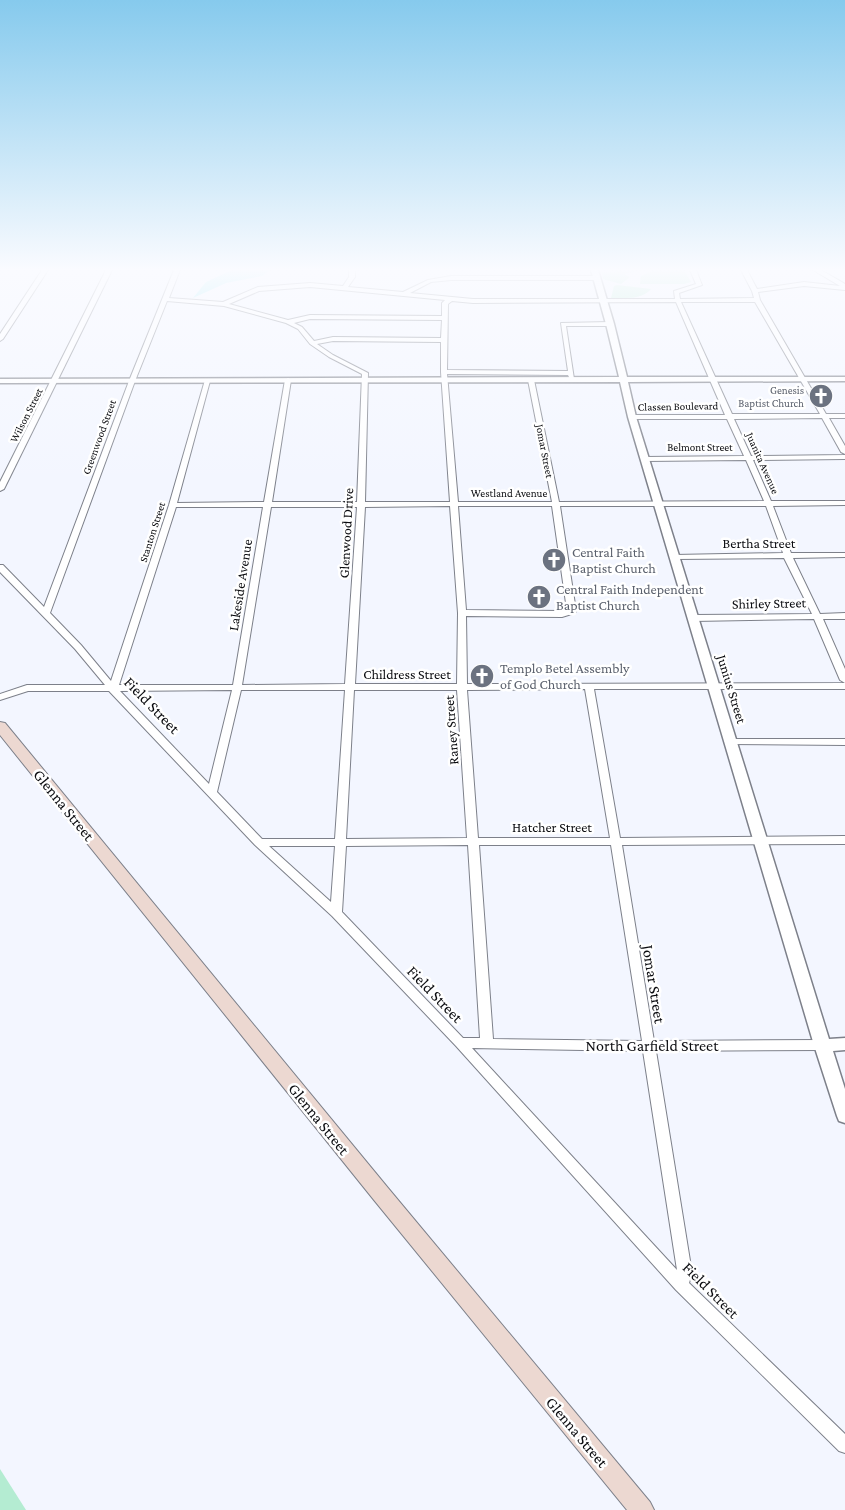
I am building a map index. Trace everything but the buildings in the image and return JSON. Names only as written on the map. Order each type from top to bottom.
[{"type":"main road","name":"Glenna Street","points":[[0,726],[374,1187],[642,1510]]},
{"type":"street","name":"Wilson Street","points":[[0,489],[75,340]]},
{"type":"street","name":"Greenwood Street","points":[[46,612],[149,340]]},
{"type":"street","points":[[312,343],[325,340]]},
{"type":"street","name":"Raney Street","points":[[445,340],[444,376],[462,613],[462,687],[487,1042]]},
{"type":"street","points":[[566,340],[572,376]]},
{"type":"street","name":"Junius Street","points":[[614,340],[632,417],[845,1116]]},
{"type":"street","name":"Juanita Avenue","points":[[696,340],[769,504],[788,557],[817,616],[845,680]]},
{"type":"street","points":[[781,340],[845,452]]},
{"type":"street","points":[[312,343],[331,356],[365,372],[365,380]]},
{"type":"street","points":[[0,381],[365,380],[444,376],[572,376],[622,379],[845,379]]},
{"type":"street","points":[[444,376],[531,380],[572,376]]},
{"type":"street","name":"Stanton Street","points":[[113,689],[173,506],[207,380]]},
{"type":"street","name":"Lakeside Avenue","points":[[212,792],[237,688],[288,380]]},
{"type":"street","name":"Glenwood Drive","points":[[336,913],[361,505],[365,380]]},
{"type":"street","name":"Jomar Street","points":[[462,613],[562,614],[572,611],[556,504],[531,380]]},
{"type":"street","name":"Classen Boulevard","points":[[632,417],[845,416]]},
{"type":"street","name":"Belmont Street","points":[[645,459],[845,457]]},
{"type":"street","name":"Westland Avenue","points":[[173,506],[845,503]]},
{"type":"street","name":"Bertha Street","points":[[674,557],[845,556]]},
{"type":"street","name":"Field Street","points":[[0,567],[46,612],[113,689],[259,843],[336,913],[460,1042],[681,1285],[845,1445]]},
{"type":"street","name":"Shirley Street","points":[[693,618],[845,616]]},
{"type":"street","name":"Childress Street","points":[[0,697],[27,688],[845,686]]},
{"type":"street","name":"Jomar Street","points":[[589,687],[617,842],[647,1046],[685,1273],[681,1285]]},
{"type":"street","points":[[731,742],[845,742]]},
{"type":"street","name":"Hatcher Street","points":[[259,843],[845,840]]},
{"type":"street","name":"North Garfield Street","points":[[460,1042],[647,1046],[845,1044]]},
{"type":"green space","points":[[0,1469],[26,1510],[0,1510]]},
{"type":"place","name":"Genesis Baptist Church","points":[[821,396]]},
{"type":"place","name":"Central Faith Baptist Church","points":[[554,560]]},
{"type":"place","name":"Central Faith Independent Baptist Church","points":[[539,597]]},
{"type":"place","name":"Templo Betel Assembly of God Church","points":[[482,676]]}]
